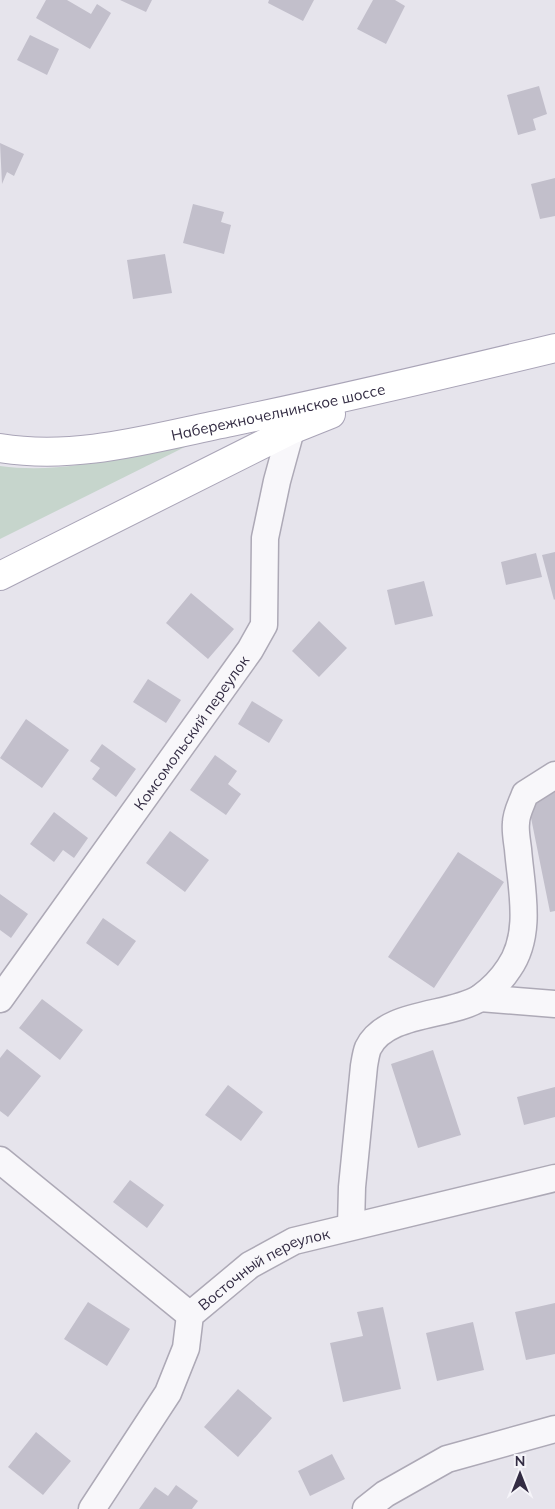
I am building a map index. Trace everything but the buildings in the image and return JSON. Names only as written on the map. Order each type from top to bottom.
[{"type":"main road","name":"Набережночелнинское шоссе","points":[[0,448],[27,452],[92,450],[401,386],[555,348]]},
{"type":"main road","points":[[0,576],[291,430],[401,386]]},
{"type":"street","name":"Комсомольский переулок","points":[[0,999],[250,650],[264,625],[266,538],[277,481],[291,430]]},
{"type":"street","points":[[351,1226],[352,1187],[359,1113],[368,1047],[377,1036],[389,1028],[419,1016],[463,1006],[480,998],[498,982],[510,966],[524,919],[516,822],[525,794],[555,775]]},
{"type":"street","points":[[480,998],[555,1004]]},
{"type":"street","points":[[0,1160],[190,1315]]},
{"type":"street","name":"Восточный переулок","points":[[92,1509],[168,1393],[186,1348],[190,1315],[250,1265],[294,1241],[555,1178]]},
{"type":"street","points":[[366,1509],[385,1494],[448,1459],[555,1429]]},
{"type":"shaded area","points":[[215,432],[0,539],[0,466],[28,468],[82,464],[135,453]]}]
